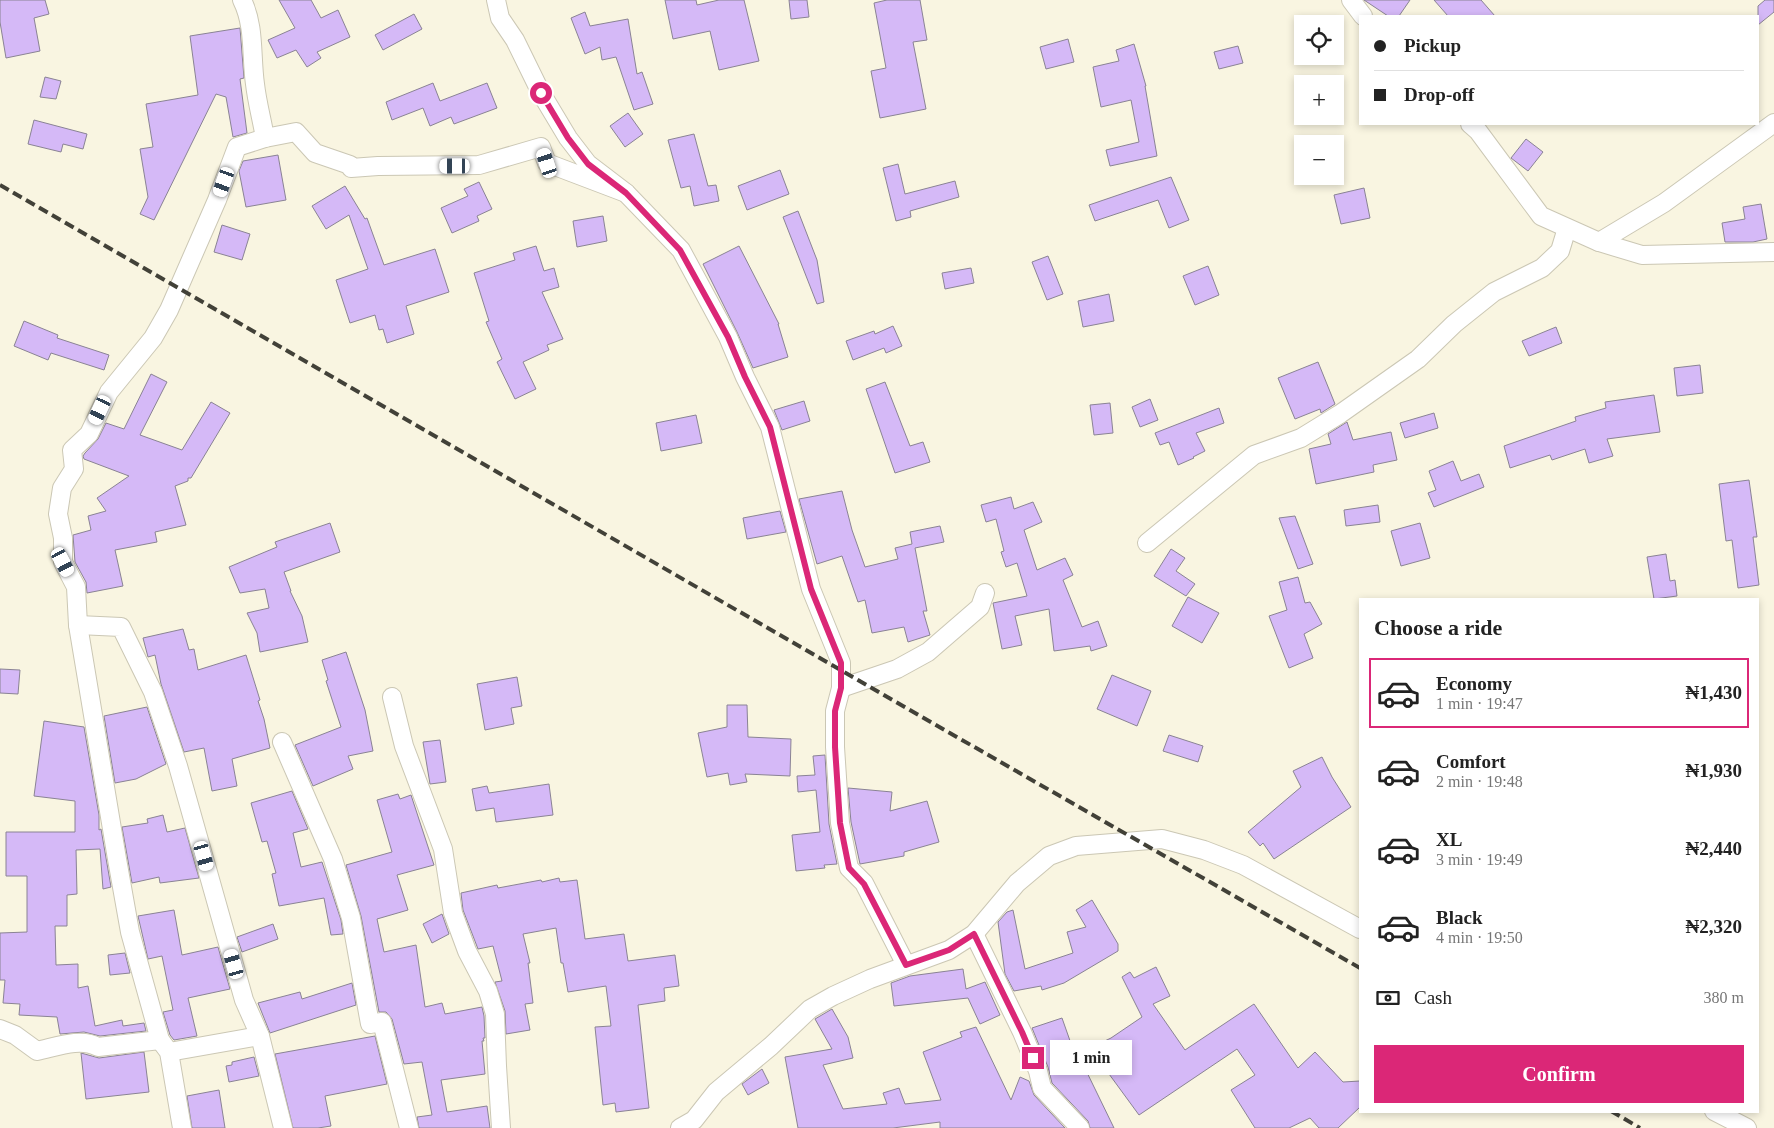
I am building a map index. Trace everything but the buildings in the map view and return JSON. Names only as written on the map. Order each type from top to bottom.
[{"type":"street","points":[[242,0],[248,12],[254,84],[265,138]]},
{"type":"street","points":[[496,0],[500,18],[515,40],[541,93],[568,138],[588,164],[626,193],[680,250],[728,337],[745,377],[770,427],[811,589],[841,663],[841,688],[835,711],[835,747],[840,823],[849,868],[864,884],[906,965]]},
{"type":"street","points":[[1351,0],[1362,15]]},
{"type":"street","points":[[1599,242],[1664,203],[1774,123]]},
{"type":"street","points":[[1471,125],[1478,130],[1541,216],[1599,242],[1642,255],[1774,252]]},
{"type":"street","points":[[182,1128],[165,1046],[130,932],[116,859],[78,625],[76,587],[63,562],[63,538],[58,514],[62,488],[74,469],[72,450],[89,434],[109,392],[153,338],[168,310],[217,200],[237,147],[265,138],[296,132],[316,153],[334,158],[350,165],[351,168],[479,165],[541,147],[547,163],[626,193]]},
{"type":"street","points":[[1147,543],[1254,454],[1302,438],[1340,414],[1418,359],[1454,324],[1494,292],[1542,268],[1560,251],[1567,228]]},
{"type":"street","points":[[841,688],[897,669],[928,652],[980,607],[985,593]]},
{"type":"street","points":[[78,625],[121,628],[153,692],[178,766],[244,1000],[260,1036],[283,1128]]},
{"type":"street","points":[[392,697],[404,746],[443,849],[453,913],[466,951],[488,992],[495,1014],[502,1128]]},
{"type":"street","points":[[282,742],[333,859],[351,918],[370,1024],[382,1022],[409,1128]]},
{"type":"street","points":[[680,1128],[694,1120],[716,1092],[771,1046],[810,1009],[840,992],[949,950],[974,934],[1017,884],[1049,856],[1076,846],[1162,839],[1204,850],[1243,865],[1359,928]]},
{"type":"street","points":[[974,934],[1022,1032],[1038,1071],[1042,1088],[1080,1128]]},
{"type":"street","points":[[0,1028],[16,1035],[37,1051],[76,1043],[92,1044],[98,1047],[165,1046],[260,1036]]},
{"type":"street","points":[[1718,1113],[1747,1128]]},
{"type":"railway","points":[[0,185],[1359,967]]},
{"type":"railway","points":[[1614,1113],[1640,1128]]},
{"type":"route","points":[[541,93],[568,138],[588,164],[626,193],[680,250],[728,337],[745,377],[770,427],[811,589],[841,663],[841,688],[835,711],[835,747],[840,823],[849,868],[864,884],[906,965],[949,950],[974,934],[1033,1058]]}]
